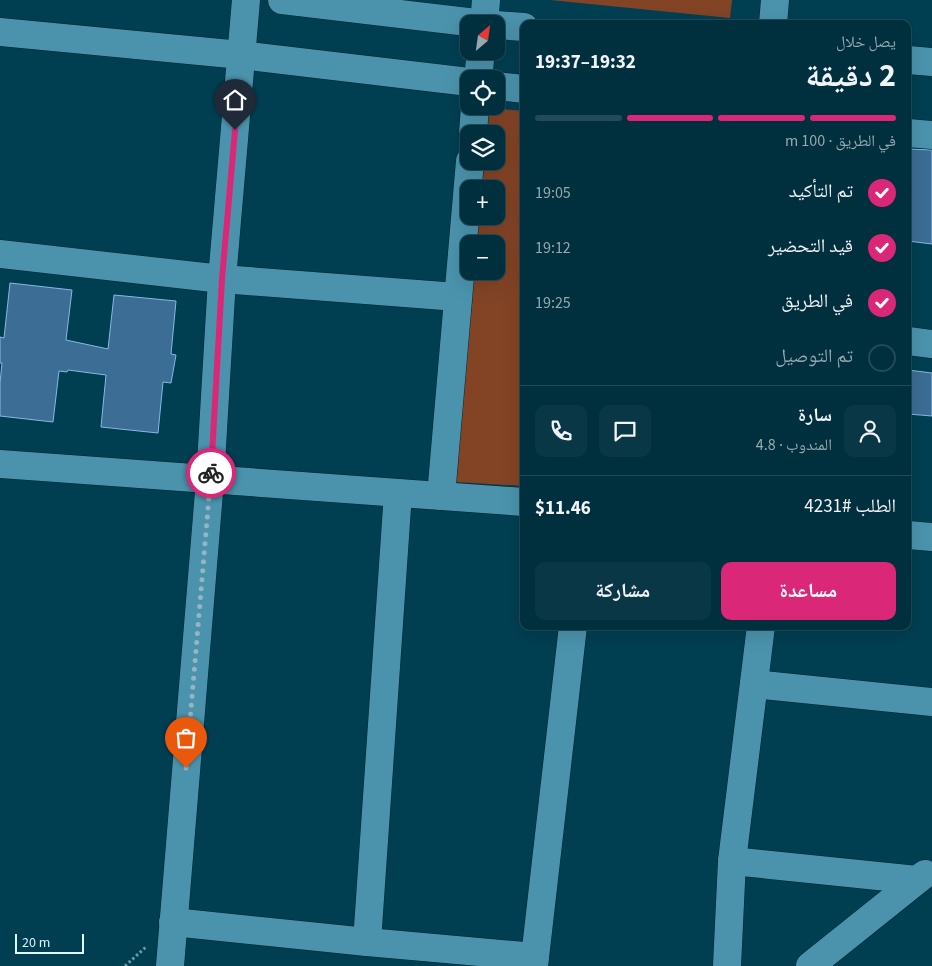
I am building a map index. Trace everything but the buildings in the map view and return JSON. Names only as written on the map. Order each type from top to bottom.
[{"type":"street","points":[[170,966],[210,480],[222,279],[246,0]]},
{"type":"street","points":[[282,0],[460,21]]},
{"type":"street","points":[[485,15],[486,0]]},
{"type":"street","points":[[773,20],[775,0]]},
{"type":"street","points":[[505,26],[520,27]]},
{"type":"street","points":[[0,32],[241,55],[460,81]]},
{"type":"street","points":[[911,60],[932,62]]},
{"type":"street","points":[[505,87],[520,89]]},
{"type":"street","points":[[911,133],[932,135]]},
{"type":"street","points":[[441,496],[469,170]]},
{"type":"street","points":[[0,254],[222,279],[457,297]]},
{"type":"street","points":[[911,341],[932,344]]},
{"type":"street","points":[[0,464],[520,502]]},
{"type":"street","points":[[367,942],[398,493]]},
{"type":"street","points":[[911,535],[932,537]]},
{"type":"street","points":[[173,922],[535,961],[573,630]]},
{"type":"street","points":[[727,966],[732,861],[761,630]]},
{"type":"street","points":[[754,684],[932,702]]},
{"type":"street","points":[[732,861],[924,875]]},
{"type":"street","points":[[810,966],[924,875]]},
{"type":"shaded area","points":[[550,0],[732,0],[730,18]]},
{"type":"shaded area","points":[[505,109],[520,111],[520,486],[456,482],[470,280],[505,280],[505,235],[474,235],[474,225],[505,225],[505,180],[478,180],[478,170],[505,170],[505,125],[482,125],[482,115],[505,115]]},
{"type":"way so far","points":[[186,768],[211,473]]},
{"type":"route","points":[[211,473],[222,279],[235,130]]}]
